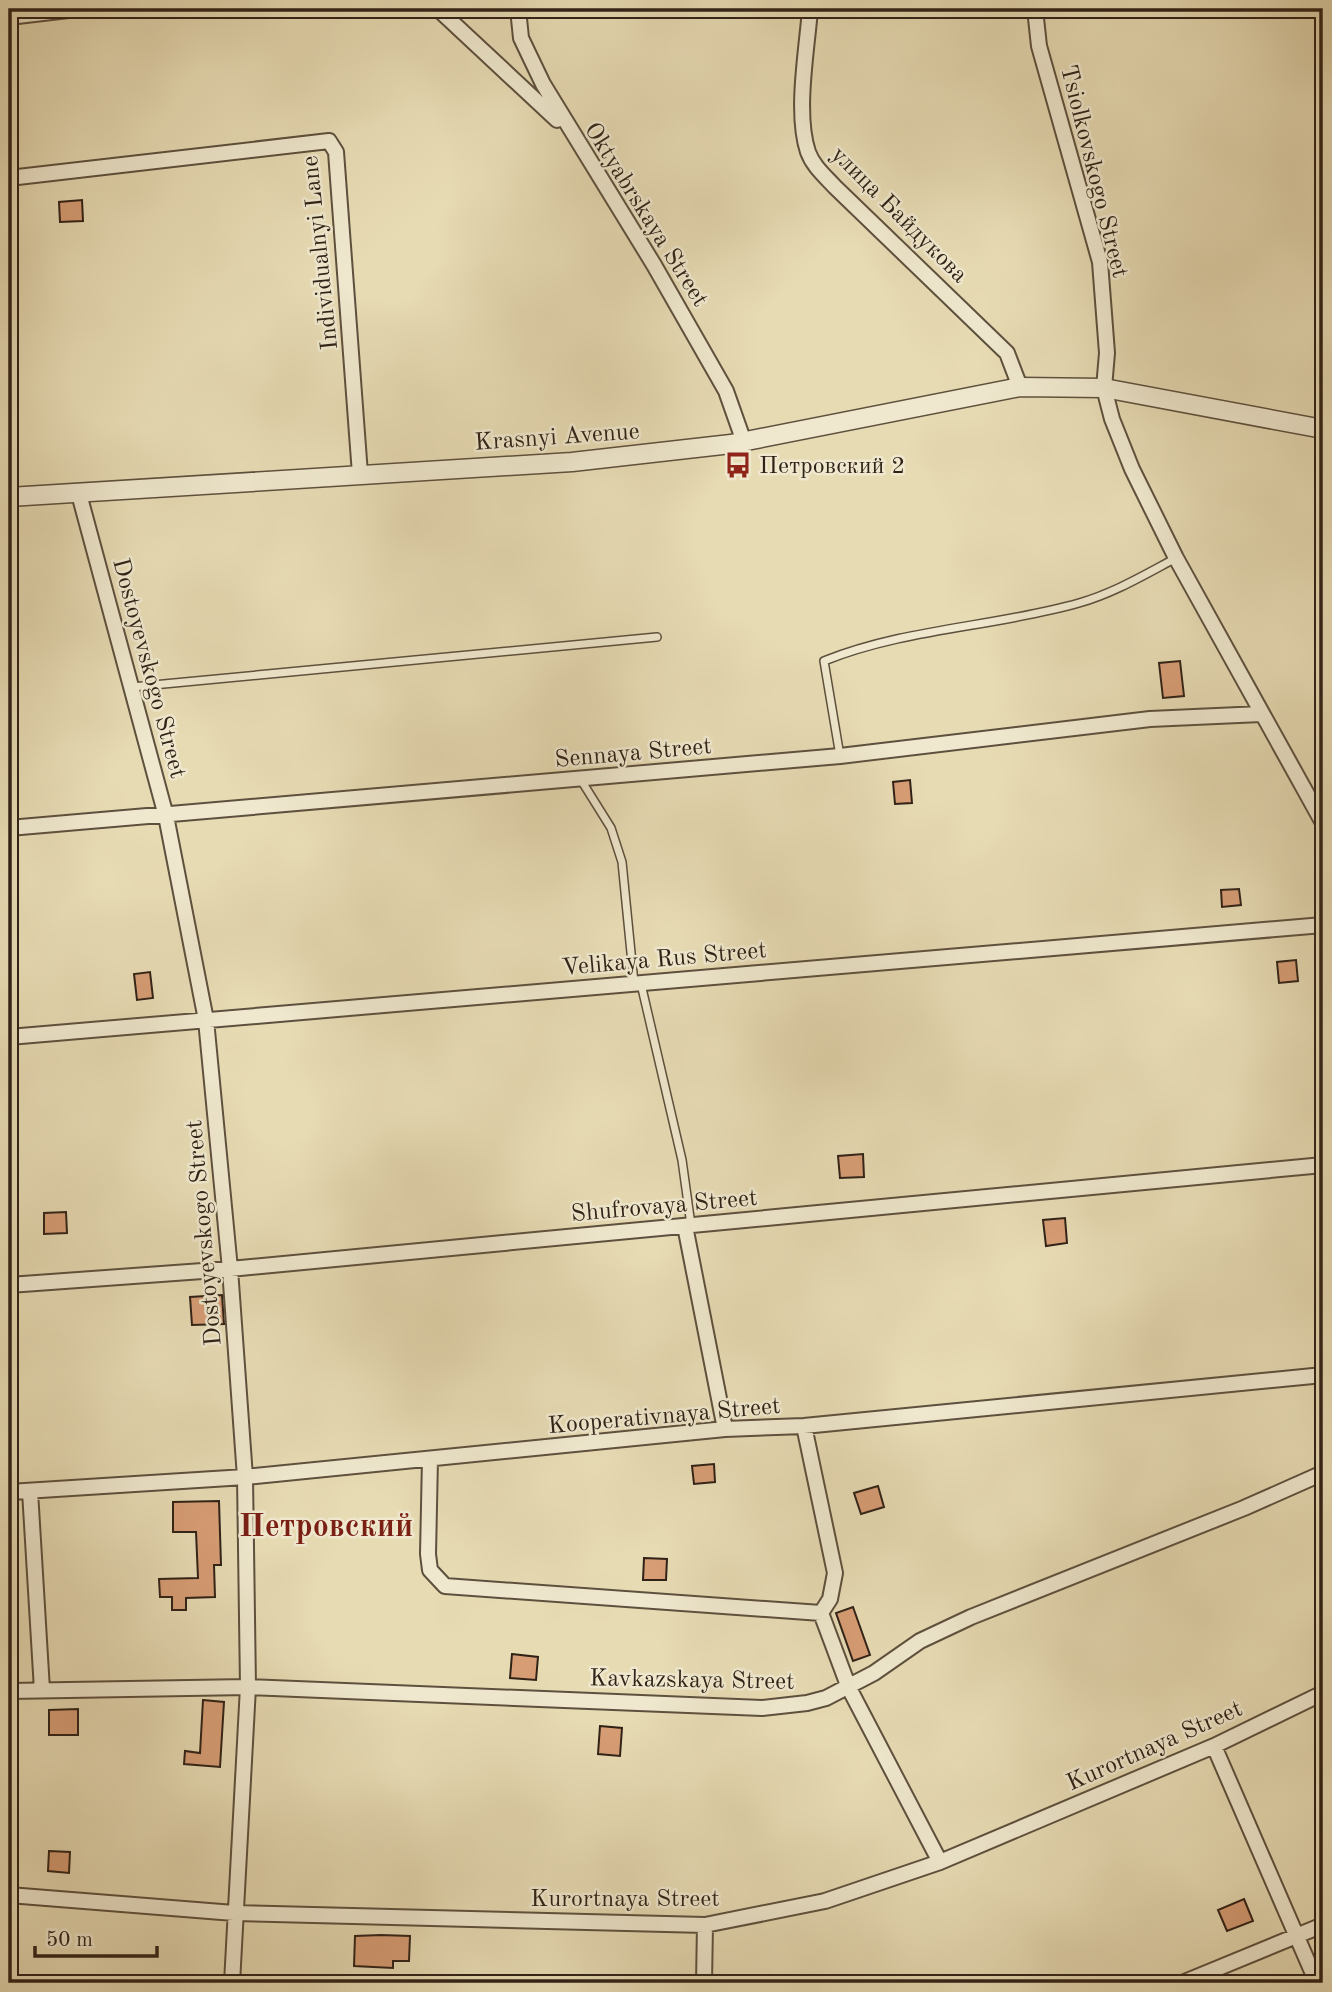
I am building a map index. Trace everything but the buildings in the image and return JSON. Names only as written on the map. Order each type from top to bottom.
[{"type":"street","points":[[9,17],[77,9]]},
{"type":"street","points":[[438,9],[567,129]]},
{"type":"street","name":"Oktyabrskaya Street","points":[[518,9],[521,38],[567,129],[654,265],[726,391],[744,442]]},
{"type":"street","name":"улица Байдукова","points":[[810,9],[803,102],[806,142],[813,161],[835,187],[1007,353],[1020,387]]},
{"type":"street","name":"Tsiolkovskogo Street","points":[[1035,9],[1039,46],[1100,262],[1107,354],[1104,388]]},
{"type":"street","name":"Individualnyi Lane","points":[[9,178],[329,141],[336,152],[360,474]]},
{"type":"street","name":"Krasnyi Avenue","points":[[9,498],[572,462],[744,442],[1020,387],[1104,388],[1323,429]]},
{"type":"street","points":[[1104,388],[1132,469],[1176,558],[1323,823]]},
{"type":"street","name":"Dostoyevskogo Street","points":[[79,494],[166,816],[206,1020],[230,1269],[245,1478],[248,1688],[232,1983]]},
{"type":"street","name":"Sennaya Street","points":[[9,828],[840,756],[1150,719],[1261,714]]},
{"type":"street","name":"Velikaya Rus Street","points":[[9,1037],[1323,925]]},
{"type":"street","name":"Shufrovaya Street","points":[[9,1285],[230,1269],[1323,1165]]},
{"type":"street","points":[[688,1225],[725,1429]]},
{"type":"street","name":"Kooperativnaya Street","points":[[9,1492],[245,1478],[725,1429],[804,1426],[1323,1375]]},
{"type":"street","points":[[804,1426],[835,1573],[830,1599],[821,1613]]},
{"type":"street","points":[[430,1459],[428,1554],[430,1570],[445,1586],[821,1613]]},
{"type":"street","name":"Kavkazskaya Street","points":[[9,1692],[248,1688],[762,1708],[807,1703],[849,1688],[920,1641],[971,1617],[1244,1508],[1323,1473]]},
{"type":"street","points":[[30,1491],[42,1690]]},
{"type":"street","points":[[821,1613],[849,1688],[940,1862]]},
{"type":"street","name":"Kurortnaya Street","points":[[9,1895],[234,1913],[705,1925],[825,1901],[940,1862],[1214,1746],[1323,1693]]},
{"type":"street","points":[[1214,1746],[1317,1983]]},
{"type":"street","points":[[704,1983],[705,1925]]},
{"type":"street","points":[[1182,1983],[1323,1925]]},
{"type":"lane","points":[[840,756],[824,661],[864,645],[1079,603],[1125,586],[1176,558]]},
{"type":"lane","points":[[131,687],[657,638]]},
{"type":"lane","points":[[581,779],[611,828],[622,862],[638,984],[682,1160],[688,1225]]},
{"type":"place","name":"Петровский 2","points":[[738,465]]},
{"type":"district","name":"Петровский","points":[[326,1525]]}]
